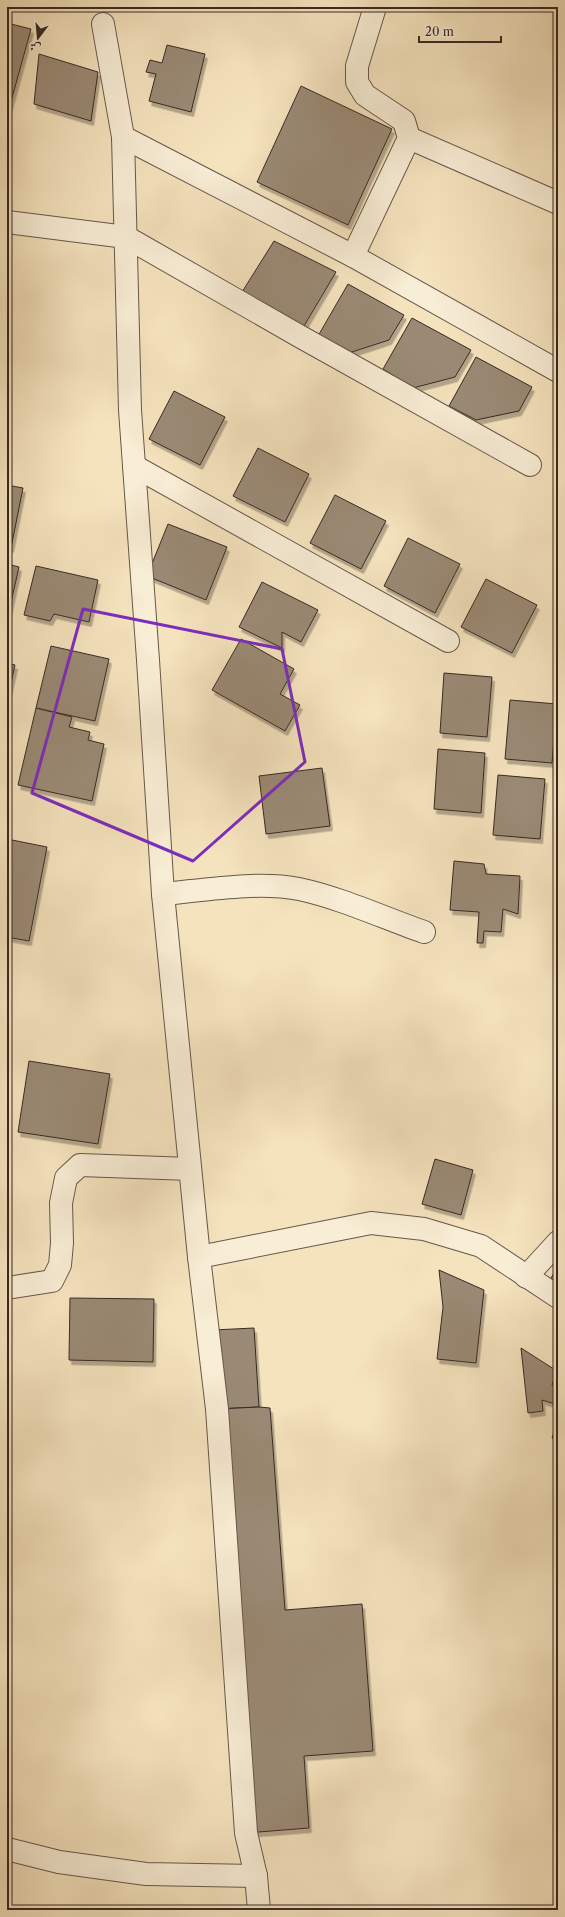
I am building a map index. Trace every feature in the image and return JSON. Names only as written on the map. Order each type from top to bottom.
[{"type":"street","points":[[353,256],[409,138],[404,121],[365,95],[357,82],[357,66],[375,7]]},
{"type":"street","points":[[103,24],[123,137],[130,410],[148,660],[162,894],[199,1257],[217,1409],[246,1833],[256,1876],[259,1910]]},
{"type":"street","points":[[123,137],[353,256],[558,371]]},
{"type":"street","points":[[409,138],[558,203]]},
{"type":"street","points":[[7,222],[126,237],[530,465]]},
{"type":"street","points":[[134,466],[448,641]]},
{"type":"street","points":[[162,894],[233,887],[280,887],[299,889],[326,897],[424,932]]},
{"type":"street","points":[[7,1288],[52,1281],[60,1265],[62,1244],[62,1203],[66,1178],[80,1165],[190,1169]]},
{"type":"street","points":[[199,1257],[371,1223],[424,1229],[480,1246],[558,1297]]},
{"type":"street","points":[[526,1277],[558,1242]]},
{"type":"street","points":[[7,1849],[59,1862],[146,1874],[256,1876]]},
{"type":"highlighted area","points":[[83,609],[282,649],[305,762],[193,861],[32,793]]},
{"type":"building","points":[[7,23],[31,29],[7,116],[7,66],[9,60],[7,59]]},
{"type":"building","points":[[167,45],[205,54],[191,112],[149,101],[156,74],[146,72],[150,60],[162,63]]},
{"type":"building","points":[[39,54],[98,72],[91,121],[34,104]]},
{"type":"building","points":[[301,86],[392,129],[348,225],[257,182]]},
{"type":"building","points":[[274,241],[336,272],[304,326],[242,292]]},
{"type":"building","points":[[348,284],[404,315],[389,340],[349,353],[318,336]]},
{"type":"building","points":[[412,318],[471,350],[455,377],[413,388],[383,369]]},
{"type":"building","points":[[476,357],[532,387],[519,411],[476,420],[449,406]]},
{"type":"building","points":[[174,391],[225,417],[200,465],[149,439]]},
{"type":"building","points":[[258,448],[309,474],[285,522],[233,496]]},
{"type":"building","points":[[7,485],[23,488],[11,548],[7,547]]},
{"type":"building","points":[[335,495],[386,521],[361,569],[310,543]]},
{"type":"building","points":[[168,524],[227,547],[206,600],[147,576]]},
{"type":"building","points":[[408,538],[460,564],[435,613],[384,586]]},
{"type":"building","points":[[7,564],[19,567],[7,620]]},
{"type":"building","points":[[36,566],[98,580],[89,622],[54,614],[50,621],[24,615]]},
{"type":"building","points":[[486,579],[537,605],[512,653],[461,627]]},
{"type":"building","points":[[262,582],[318,610],[301,642],[282,632],[282,648],[239,627]]},
{"type":"building","points":[[241,639],[294,669],[280,694],[300,705],[285,731],[212,690]]},
{"type":"building","points":[[51,646],[109,659],[95,721],[36,708]]},
{"type":"building","points":[[7,663],[15,665],[7,701]]},
{"type":"building","points":[[444,673],[492,677],[487,737],[440,733]]},
{"type":"building","points":[[510,700],[557,704],[552,763],[505,759]]},
{"type":"building","points":[[36,708],[72,717],[69,727],[90,732],[88,740],[104,744],[92,801],[18,785]]},
{"type":"building","points":[[438,749],[485,753],[481,813],[434,809]]},
{"type":"building","points":[[322,768],[330,826],[266,834],[259,776]]},
{"type":"building","points":[[498,775],[545,779],[540,839],[493,835]]},
{"type":"building","points":[[7,839],[47,847],[29,941],[7,937]]},
{"type":"building","points":[[454,861],[484,864],[486,874],[520,876],[518,914],[503,909],[501,932],[484,931],[483,943],[477,943],[479,912],[450,910]]},
{"type":"building","points":[[29,1061],[110,1074],[98,1144],[18,1132]]},
{"type":"building","points":[[435,1159],[473,1170],[461,1215],[422,1204]]},
{"type":"building","points":[[558,1267],[558,1302],[542,1292]]},
{"type":"building","points":[[439,1270],[484,1290],[476,1363],[437,1359],[443,1307]]},
{"type":"building","points":[[70,1298],[154,1299],[153,1362],[69,1360]]},
{"type":"building","points":[[254,1328],[259,1407],[217,1409],[213,1330]]},
{"type":"building","points":[[521,1348],[557,1371],[552,1385],[558,1387],[555,1404],[542,1400],[543,1411],[528,1413]]},
{"type":"building","points":[[259,1407],[270,1408],[285,1610],[362,1604],[373,1751],[304,1756],[309,1828],[246,1833],[217,1409]]},
{"type":"building","points":[[558,1420],[558,1440],[552,1438]]}]
